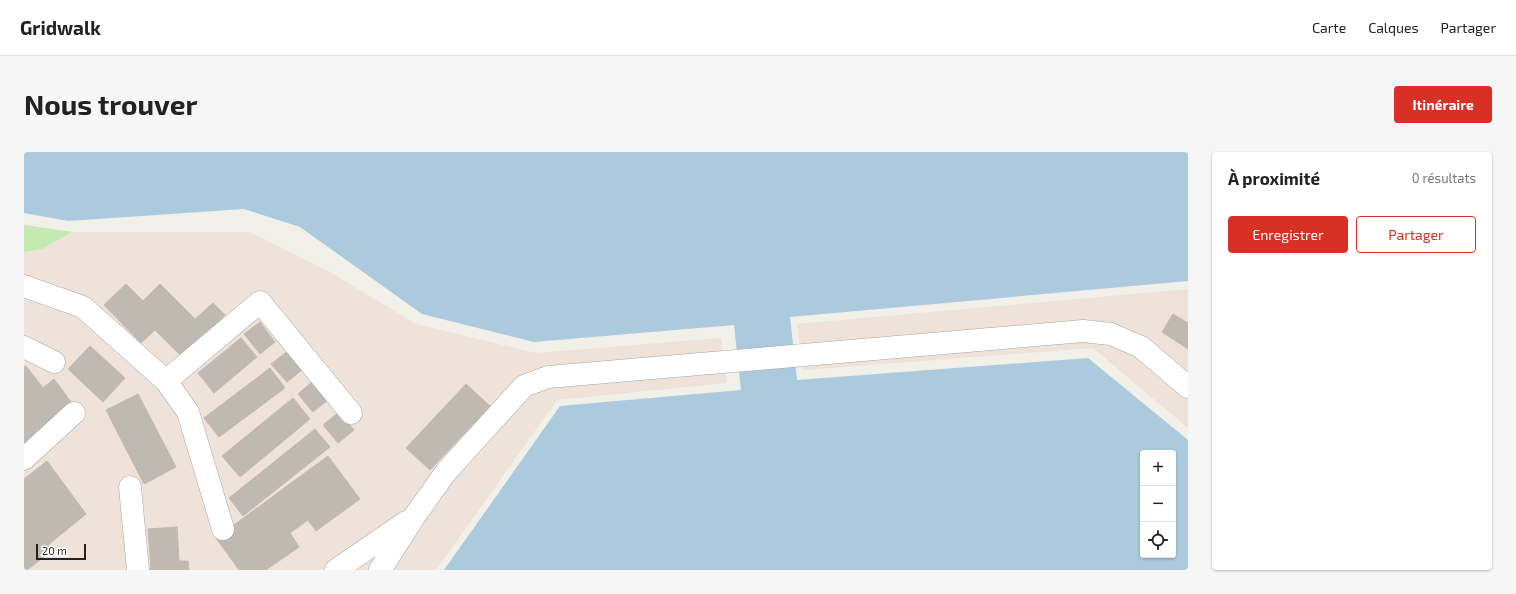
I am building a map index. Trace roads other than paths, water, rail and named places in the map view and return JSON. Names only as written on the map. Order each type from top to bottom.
[{"type":"street","points":[[24,286],[83,307],[166,381],[188,412],[223,529]]},
{"type":"street","points":[[166,381],[260,302],[351,413]]},
{"type":"street","points":[[380,570],[414,517],[446,472],[524,386],[548,377],[1083,331],[1111,334],[1141,347],[1188,387]]},
{"type":"street","points":[[24,347],[54,362]]},
{"type":"street","points":[[24,459],[74,413]]},
{"type":"street","points":[[130,487],[138,570]]},
{"type":"street","points":[[336,570],[414,517]]},
{"type":"water","points":[[24,152],[1188,152],[1188,281],[790,317],[797,380],[1088,358],[1188,440],[1188,570],[444,570],[560,406],[741,390],[734,325],[534,342],[422,314],[300,227],[244,209],[68,221],[24,213]]}]
